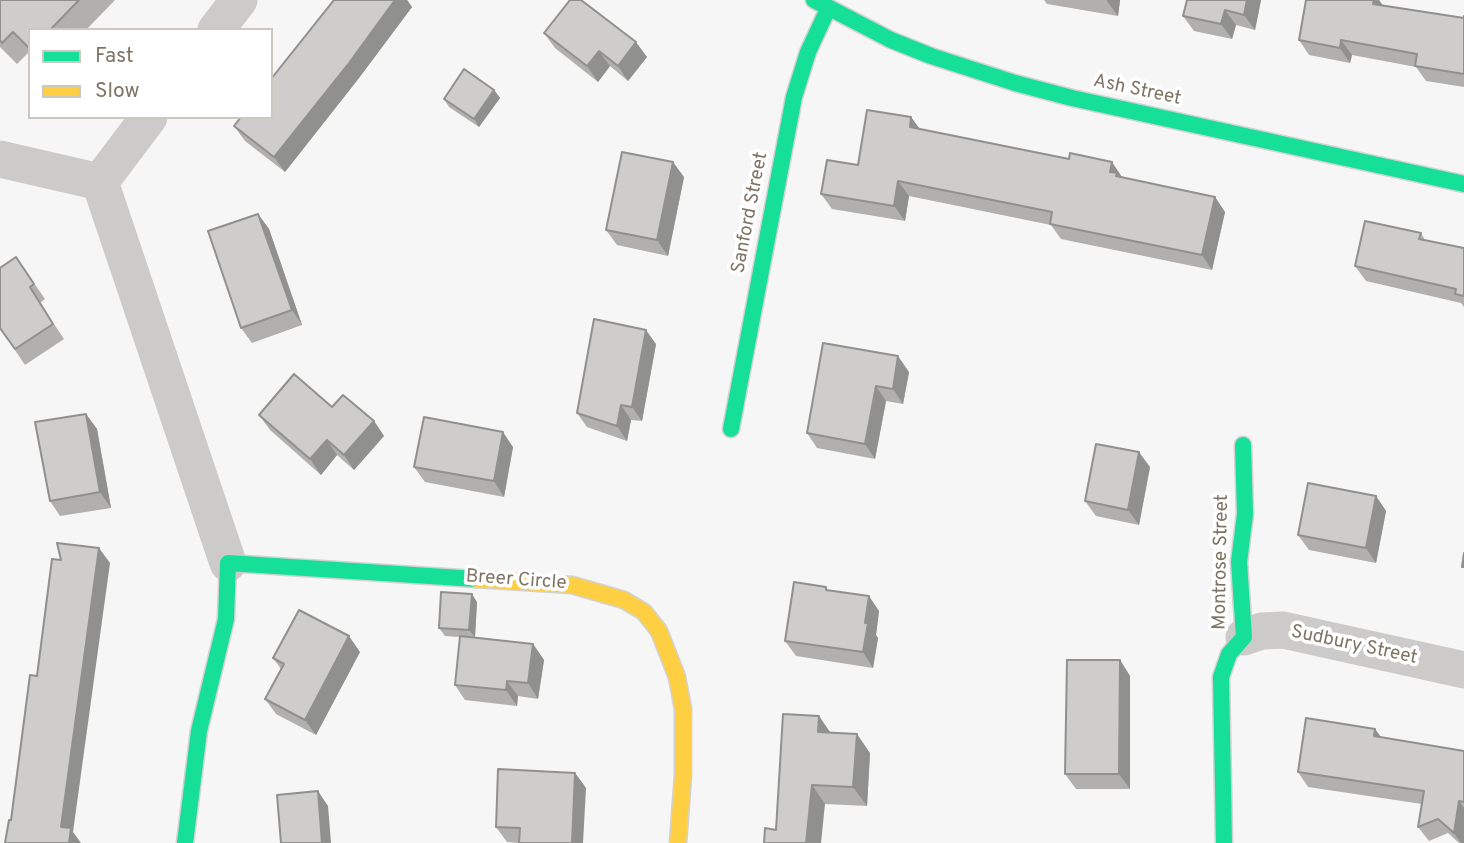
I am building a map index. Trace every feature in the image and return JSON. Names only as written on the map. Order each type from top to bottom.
[{"type":"street","points":[[218,28],[239,0]]},
{"type":"street","name":"Ash Street","points":[[814,0],[921,52],[1014,83],[1464,184]]},
{"type":"street","name":"Sanford Street","points":[[731,429],[794,97],[808,52],[828,9]]},
{"type":"street","points":[[100,182],[147,119]]},
{"type":"street","points":[[0,159],[100,182]]},
{"type":"street","points":[[100,182],[228,564],[226,619],[200,730],[185,843]]},
{"type":"street","name":"Montrose Street","points":[[1224,843],[1221,677],[1229,654],[1244,637],[1239,562],[1245,514],[1243,445]]},
{"type":"street","name":"Breer Circle","points":[[228,564],[572,585],[624,600],[644,612],[659,631],[669,654],[677,677],[682,709],[683,775],[678,843]]},
{"type":"street","name":"Sudbury Street","points":[[1244,637],[1262,631],[1283,630],[1464,670]]},
{"type":"building","points":[[0,0],[79,0],[52,28],[28,28],[28,47],[13,32],[2,43]]},
{"type":"building","points":[[334,0],[395,0],[274,157],[234,126],[239,119],[273,119],[273,76]]},
{"type":"building","points":[[570,0],[581,0],[636,42],[618,66],[599,51],[587,66],[544,33]]},
{"type":"building","points":[[1187,0],[1247,0],[1244,15],[1225,10],[1221,24],[1183,16]]},
{"type":"building","points":[[1306,0],[1374,0],[1373,4],[1464,18],[1464,74],[1415,66],[1417,54],[1341,40],[1340,48],[1299,40]]},
{"type":"building","points":[[464,69],[494,90],[474,119],[444,99]]},
{"type":"building","points":[[867,110],[911,117],[910,127],[1069,159],[1070,153],[1112,162],[1110,172],[1117,173],[1116,176],[1215,197],[1202,255],[1050,224],[1052,212],[898,181],[894,206],[821,194],[827,160],[858,165]]},
{"type":"building","points":[[622,152],[673,162],[657,240],[606,230]]},
{"type":"building","points":[[258,214],[292,310],[241,328],[208,231]]},
{"type":"building","points":[[1365,221],[1421,233],[1419,239],[1464,248],[1464,296],[1455,294],[1456,289],[1355,266]]},
{"type":"building","points":[[16,257],[34,284],[30,287],[53,324],[15,349],[0,328],[0,268]]},
{"type":"building","points":[[594,319],[646,330],[632,407],[621,405],[617,426],[577,413]]},
{"type":"building","points":[[823,343],[898,356],[893,389],[876,386],[865,444],[807,433]]},
{"type":"building","points":[[294,374],[332,407],[343,395],[374,421],[344,455],[327,440],[310,459],[259,415]]},
{"type":"building","points":[[86,414],[100,492],[50,501],[35,422]]},
{"type":"building","points":[[424,417],[503,432],[494,481],[414,467]]},
{"type":"building","points":[[1096,444],[1139,452],[1128,510],[1085,501]]},
{"type":"building","points":[[1308,483],[1376,496],[1366,548],[1298,535]]},
{"type":"building","points":[[57,543],[99,548],[61,827],[71,828],[69,843],[5,843],[11,820],[30,675],[37,676],[52,559],[61,560]]},
{"type":"building","points":[[794,582],[869,596],[863,652],[785,641]]},
{"type":"building","points":[[441,592],[472,594],[469,630],[439,628]]},
{"type":"building","points":[[299,610],[349,636],[305,720],[265,699],[284,664],[273,658]]},
{"type":"building","points":[[460,636],[533,644],[528,683],[507,681],[506,690],[455,685]]},
{"type":"building","points":[[1067,660],[1120,660],[1119,774],[1065,774]]},
{"type":"building","points":[[783,714],[819,716],[818,732],[857,734],[853,787],[812,785],[806,843],[764,843],[765,828],[776,830]]},
{"type":"building","points":[[1306,718],[1375,729],[1374,736],[1464,751],[1464,802],[1459,801],[1454,833],[1438,819],[1418,827],[1424,791],[1298,772]]},
{"type":"building","points":[[498,769],[575,773],[572,843],[519,843],[520,828],[496,827]]},
{"type":"building","points":[[318,791],[322,843],[281,843],[277,795]]},
{"type":"traffic: fast","points":[[814,0],[891,40],[1015,83],[1072,98],[1464,184]]},
{"type":"traffic: fast","points":[[731,429],[794,97],[808,52],[828,9]]},
{"type":"traffic: fast","points":[[1224,843],[1221,677],[1229,654],[1244,637],[1239,562],[1245,514],[1243,445]]},
{"type":"traffic: fast","points":[[185,843],[199,731],[226,619],[228,563],[476,579]]},
{"type":"traffic: slow","points":[[476,579],[572,585],[624,600],[644,612],[659,631],[677,677],[683,709],[683,775],[678,843]]}]
